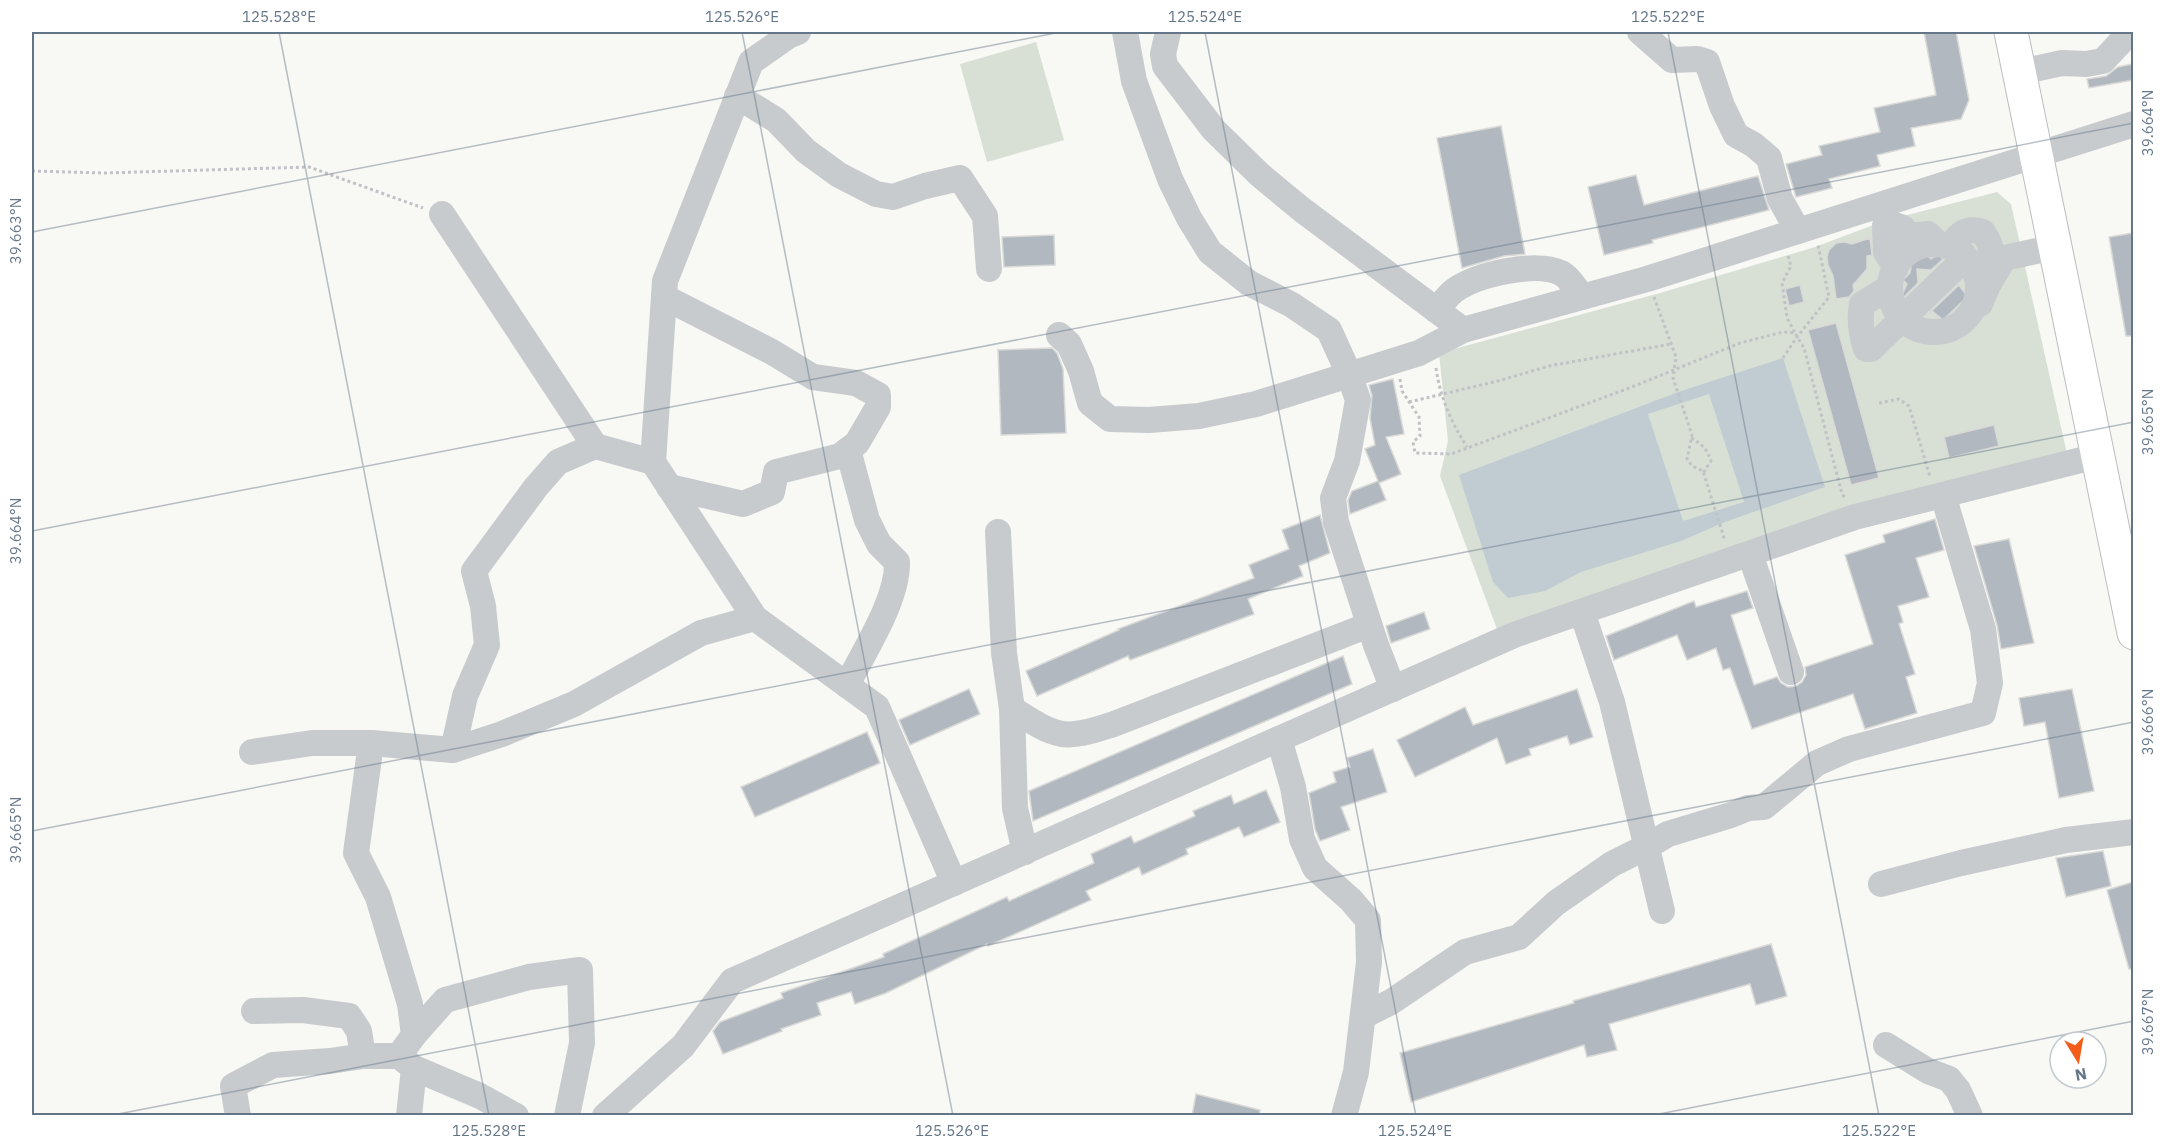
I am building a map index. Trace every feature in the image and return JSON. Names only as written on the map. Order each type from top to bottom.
[{"type":"main road","points":[[2011,32],[2133,633]]},
{"type":"street","points":[[798,32],[788,36],[751,62],[665,281],[652,462],[755,618],[877,707],[954,883]]},
{"type":"street","points":[[1125,32],[1134,81],[1170,179],[1189,218],[1210,252],[1249,283],[1292,305],[1329,330],[1349,374],[1358,400],[1347,460],[1333,498],[1336,522],[1369,625],[1393,689]]},
{"type":"street","points":[[1168,32],[1163,54],[1165,66],[1214,130],[1301,209],[1463,330]]},
{"type":"street","points":[[1640,32],[1672,60],[1696,59],[1707,62],[1722,106],[1736,135],[1754,145],[1769,158],[1780,199],[1798,231]]},
{"type":"street","points":[[2020,72],[2062,63],[2086,64],[2103,61],[2130,32]]},
{"type":"street","points":[[737,96],[776,120],[806,151],[839,175],[876,194],[893,197],[925,186],[960,178],[985,216],[989,269]]},
{"type":"street","points":[[1059,335],[1069,344],[1081,371],[1090,403],[1110,419],[1149,420],[1199,416],[1256,404],[1426,349],[1463,330],[1647,279],[1798,231],[1887,214],[2037,155],[2133,124]]},
{"type":"street","points":[[442,214],[595,446]]},
{"type":"street","points":[[1887,214],[1909,236],[1928,234],[1958,256],[1978,293],[1975,306],[1967,318],[1955,327],[1940,332],[1925,332],[1911,326],[1892,302],[1893,277],[1886,252],[1887,214]]},
{"type":"street","points":[[1925,245],[1958,256],[1957,266],[1871,350],[1866,349],[1860,317],[1862,304],[1893,277],[1901,259],[1912,250],[1925,245]]},
{"type":"street","points":[[1885,337],[1890,340],[1900,340],[1942,337],[1955,333],[1974,318],[1988,285],[2004,258],[2055,247]]},
{"type":"street","points":[[1436,310],[1455,290],[1500,273],[1525,268],[1544,268],[1564,274],[1582,297]]},
{"type":"street","points":[[664,297],[772,352],[813,377],[856,383],[878,395],[878,407],[857,443],[840,456],[776,472],[772,492],[743,504],[669,487]]},
{"type":"street","points":[[453,750],[465,696],[487,645],[483,606],[474,572],[536,487],[558,462],[595,446],[652,462]]},
{"type":"street","points":[[847,685],[881,621],[897,575],[897,562],[879,544],[867,520],[848,450]]},
{"type":"street","points":[[605,1116],[683,1046],[732,981],[1279,739],[1514,636],[1582,612],[1862,516],[2097,456]]},
{"type":"street","points":[[1363,1016],[1391,1002],[1465,952],[1519,937],[1565,897],[1612,864],[1668,834],[1748,808],[1764,807],[1817,764],[1849,749],[1983,713],[1990,683],[1983,629],[1943,495]]},
{"type":"street","points":[[998,532],[1004,653],[1012,709],[1015,808],[1025,852]]},
{"type":"street","points":[[1741,557],[1791,672]]},
{"type":"street","points":[[1582,612],[1612,702],[1662,911]]},
{"type":"street","points":[[252,752],[312,743],[371,743],[453,750],[502,734],[574,704],[700,633],[755,618]]},
{"type":"street","points":[[1012,709],[1039,726],[1059,735],[1081,735],[1369,625]]},
{"type":"street","points":[[1279,739],[1293,788],[1302,839],[1315,868],[1351,900],[1368,920],[1369,962],[1363,1016],[1356,1071],[1344,1116]]},
{"type":"street","points":[[371,743],[356,853],[378,897],[410,1004],[414,1035],[407,1062],[409,1116]]},
{"type":"street","points":[[1881,884],[1961,863],[2066,840],[2133,832]]},
{"type":"street","points":[[414,1035],[445,1000],[529,977],[580,970],[582,1043],[567,1116]]},
{"type":"street","points":[[254,1011],[303,1010],[350,1016],[359,1031],[363,1056]]},
{"type":"street","points":[[1886,1045],[1928,1071],[1949,1079],[1958,1090],[1970,1116]]},
{"type":"street","points":[[238,1116],[233,1086],[273,1065],[363,1056],[407,1062],[480,1096],[516,1116]]},
{"type":"path","points":[[32,171],[104,173],[309,167],[442,214]]},
{"type":"path","points":[[1783,358],[1796,335],[1829,297],[1798,231]]},
{"type":"path","points":[[1798,231],[1791,266],[1782,282],[1787,318],[1804,348],[1842,494],[1862,516]]},
{"type":"path","points":[[1647,279],[1676,357],[1673,378],[1692,435],[1687,459],[1692,466],[1703,473],[1741,557]]},
{"type":"path","points":[[1467,447],[1440,394],[1426,349],[1400,375],[1402,391],[1419,417],[1420,436],[1413,442],[1415,453],[1451,454],[1740,343],[1783,332],[1796,335]]},
{"type":"path","points":[[1408,402],[1498,381],[1549,366],[1671,344]]},
{"type":"path","points":[[1878,403],[1899,399],[1909,406],[1932,482],[1943,495]]},
{"type":"path","points":[[1691,438],[1704,446],[1709,453],[1711,461],[1703,473]]},
{"type":"shaded area","points":[[1036,42],[1064,140],[987,162],[960,64]]},
{"type":"shaded area","points":[[1997,192],[2011,204],[2069,463],[1514,635],[1497,629],[1440,476],[1448,441],[1439,353],[1660,293],[1815,247],[1884,221]]},
{"type":"shaded area","points":[[1783,358],[1825,487],[1725,522],[1681,541],[1581,572],[1545,591],[1508,598],[1493,582],[1459,475],[1681,391]],"holes":[[[1709,394],[1744,502],[1683,521],[1648,414]]]},
{"type":"building","points":[[1924,32],[1956,32],[1969,100],[1961,119],[1911,128],[1915,146],[1877,155],[1880,166],[1829,179],[1832,188],[1796,197],[1786,164],[1822,155],[1819,146],[1880,132],[1874,108],[1936,95]]},
{"type":"building","points":[[2133,64],[2133,80],[2089,88],[2087,79],[2106,76],[2118,67]]},
{"type":"building","points":[[1501,126],[1525,254],[1504,256],[1462,268],[1437,138]]},
{"type":"building","points":[[1636,175],[1644,205],[1758,176],[1769,210],[1652,240],[1653,243],[1604,255],[1588,187]]},
{"type":"building","points":[[2133,233],[2133,336],[2126,336],[2109,237]]},
{"type":"building","points":[[1054,235],[1055,265],[1004,267],[1002,237]]},
{"type":"building","points":[[1870,238],[1872,255],[1867,256],[1867,269],[1853,285],[1854,291],[1849,297],[1836,299],[1833,276],[1828,265],[1829,250],[1836,243],[1852,244]]},
{"type":"building","points":[[1919,250],[1931,259],[1940,256],[1943,259],[1931,270],[1917,269],[1918,283],[1904,297],[1902,295],[1907,284],[1903,280],[1910,273],[1909,260]]},
{"type":"building","points":[[1800,285],[1804,302],[1789,306],[1785,289]]},
{"type":"building","points":[[1959,285],[1967,296],[1943,320],[1932,311],[1926,316]]},
{"type":"building","points":[[1836,323],[1879,478],[1851,485],[1808,330]]},
{"type":"building","points":[[1052,348],[1057,353],[1063,369],[1066,433],[1001,435],[998,350]]},
{"type":"building","points":[[1393,379],[1404,434],[1386,437],[1401,474],[1379,483],[1386,500],[1350,514],[1348,500],[1352,491],[1378,481],[1365,449],[1375,445],[1370,418],[1372,396],[1369,385]]},
{"type":"building","points":[[1994,425],[1999,446],[1949,458],[1944,437]]},
{"type":"building","points":[[1320,515],[1330,553],[1299,566],[1303,576],[1248,599],[1254,614],[1130,660],[1128,656],[1037,696],[1026,671],[1118,629],[1254,578],[1249,565],[1289,549],[1282,530]]},
{"type":"building","points":[[1935,519],[1944,550],[1916,558],[1929,597],[1898,606],[1903,622],[1899,624],[1915,674],[1906,677],[1917,713],[1865,729],[1853,694],[1752,729],[1730,668],[1723,670],[1716,648],[1687,660],[1677,635],[1614,660],[1606,636],[1694,601],[1696,607],[1747,591],[1753,608],[1731,615],[1754,685],[1777,677],[1788,687],[1796,686],[1806,675],[1805,667],[1873,644],[1845,555],[1885,542],[1883,535]]},
{"type":"building","points":[[2009,539],[2034,643],[2001,649],[1997,625],[1974,546]]},
{"type":"building","points":[[1424,612],[1430,629],[1391,643],[1386,626]]},
{"type":"building","points":[[1343,656],[1352,684],[1033,821],[1029,791]]},
{"type":"building","points":[[969,689],[980,714],[910,745],[899,720]]},
{"type":"building","points":[[1577,689],[1593,737],[1570,745],[1567,736],[1529,749],[1531,755],[1506,764],[1497,738],[1415,777],[1397,740],[1465,707],[1473,725]]},
{"type":"building","points":[[2072,689],[2094,791],[2059,798],[2045,722],[2024,726],[2019,698]]},
{"type":"building","points":[[867,732],[880,763],[755,817],[741,787]]},
{"type":"building","points":[[1373,749],[1387,792],[1341,807],[1350,830],[1320,841],[1315,829],[1309,793],[1336,782],[1333,772],[1350,767],[1347,758]]},
{"type":"building","points":[[1266,790],[1280,822],[1244,837],[1239,827],[1186,849],[1188,854],[1142,875],[1139,867],[1086,891],[1091,900],[988,946],[987,944],[886,993],[855,1004],[851,992],[817,1003],[821,1015],[723,1054],[713,1031],[720,1022],[783,998],[781,993],[884,957],[883,954],[1007,897],[1009,901],[1094,863],[1091,854],[1131,836],[1134,843],[1195,816],[1193,811],[1231,795],[1234,804]]},
{"type":"building","points":[[2103,851],[2111,886],[2066,897],[2056,858]]},
{"type":"building","points":[[2133,882],[2133,969],[2129,969],[2107,890]]},
{"type":"building","points":[[1771,944],[1787,996],[1756,1005],[1750,984],[1609,1024],[1617,1050],[1587,1057],[1584,1045],[1411,1102],[1400,1053]]},
{"type":"building","points":[[1196,1094],[1260,1110],[1259,1116],[1192,1116]]}]
